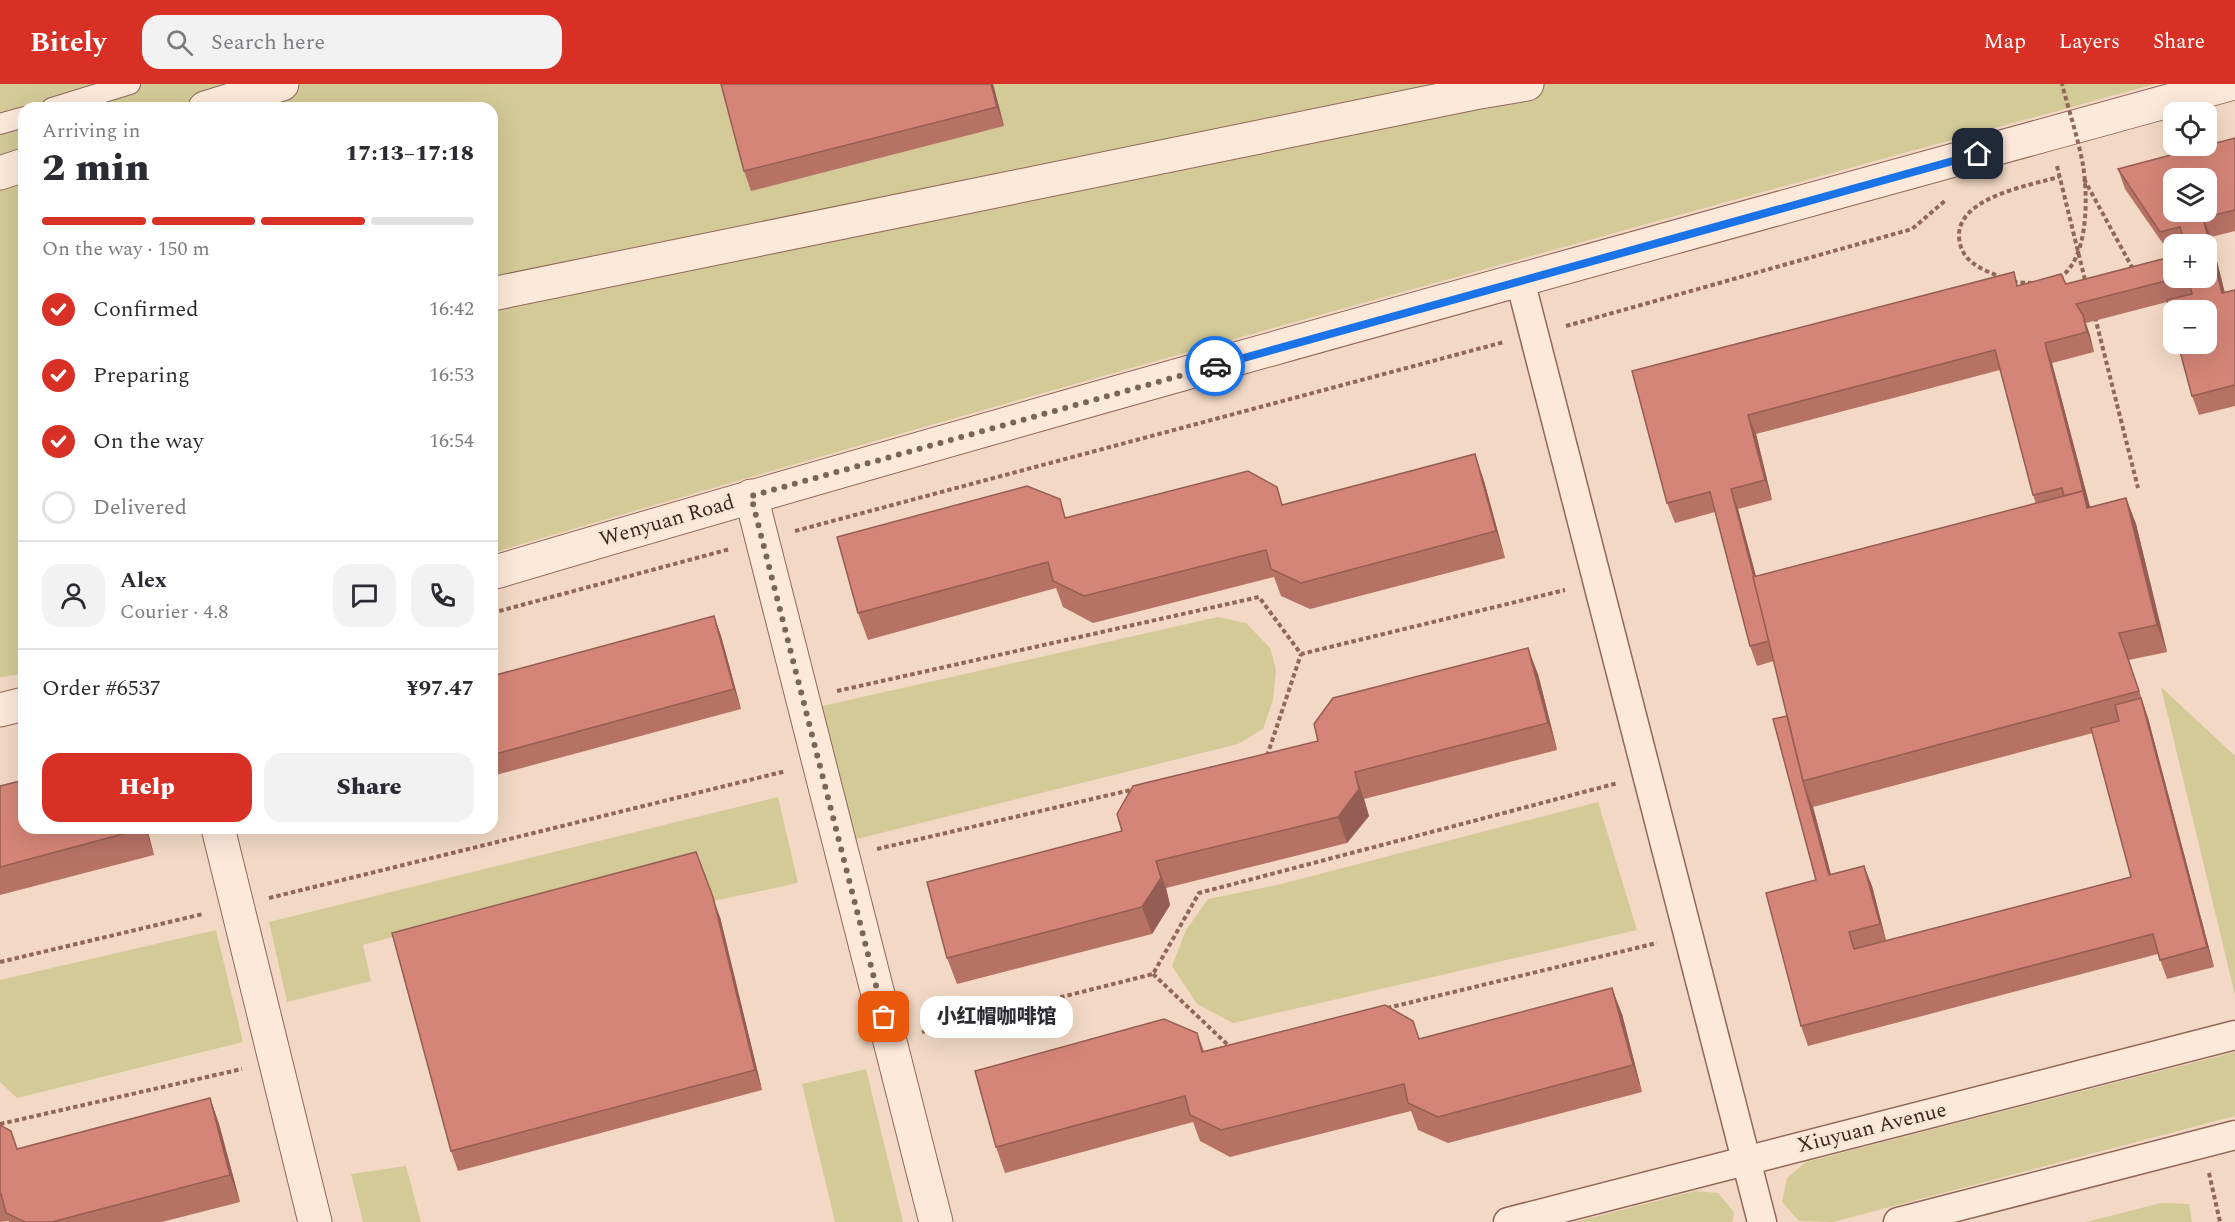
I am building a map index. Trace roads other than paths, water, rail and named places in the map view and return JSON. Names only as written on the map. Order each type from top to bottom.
[{"type":"street","points":[[225,102],[282,84]]},
{"type":"street","points":[[498,293],[1473,88],[1527,84]]},
{"type":"street","name":"Wenyuan Road","points":[[498,571],[751,496],[2230,84]]},
{"type":"street","points":[[0,173],[18,167]]},
{"type":"street","points":[[1520,280],[1762,1222]]},
{"type":"street","points":[[751,496],[936,1222]]},
{"type":"street","points":[[0,710],[18,706]]},
{"type":"street","points":[[220,834],[315,1222]]},
{"type":"street","name":"Xiuyuan Avenue","points":[[1509,1222],[2235,1035]]},
{"type":"street","points":[[1898,1222],[2235,1135]]},
{"type":"lane","points":[[72,102],[130,84]]},
{"type":"lane","points":[[0,124],[18,119]]},
{"type":"place","name":"小红帽咖啡馆","points":[[884,1017]]}]
